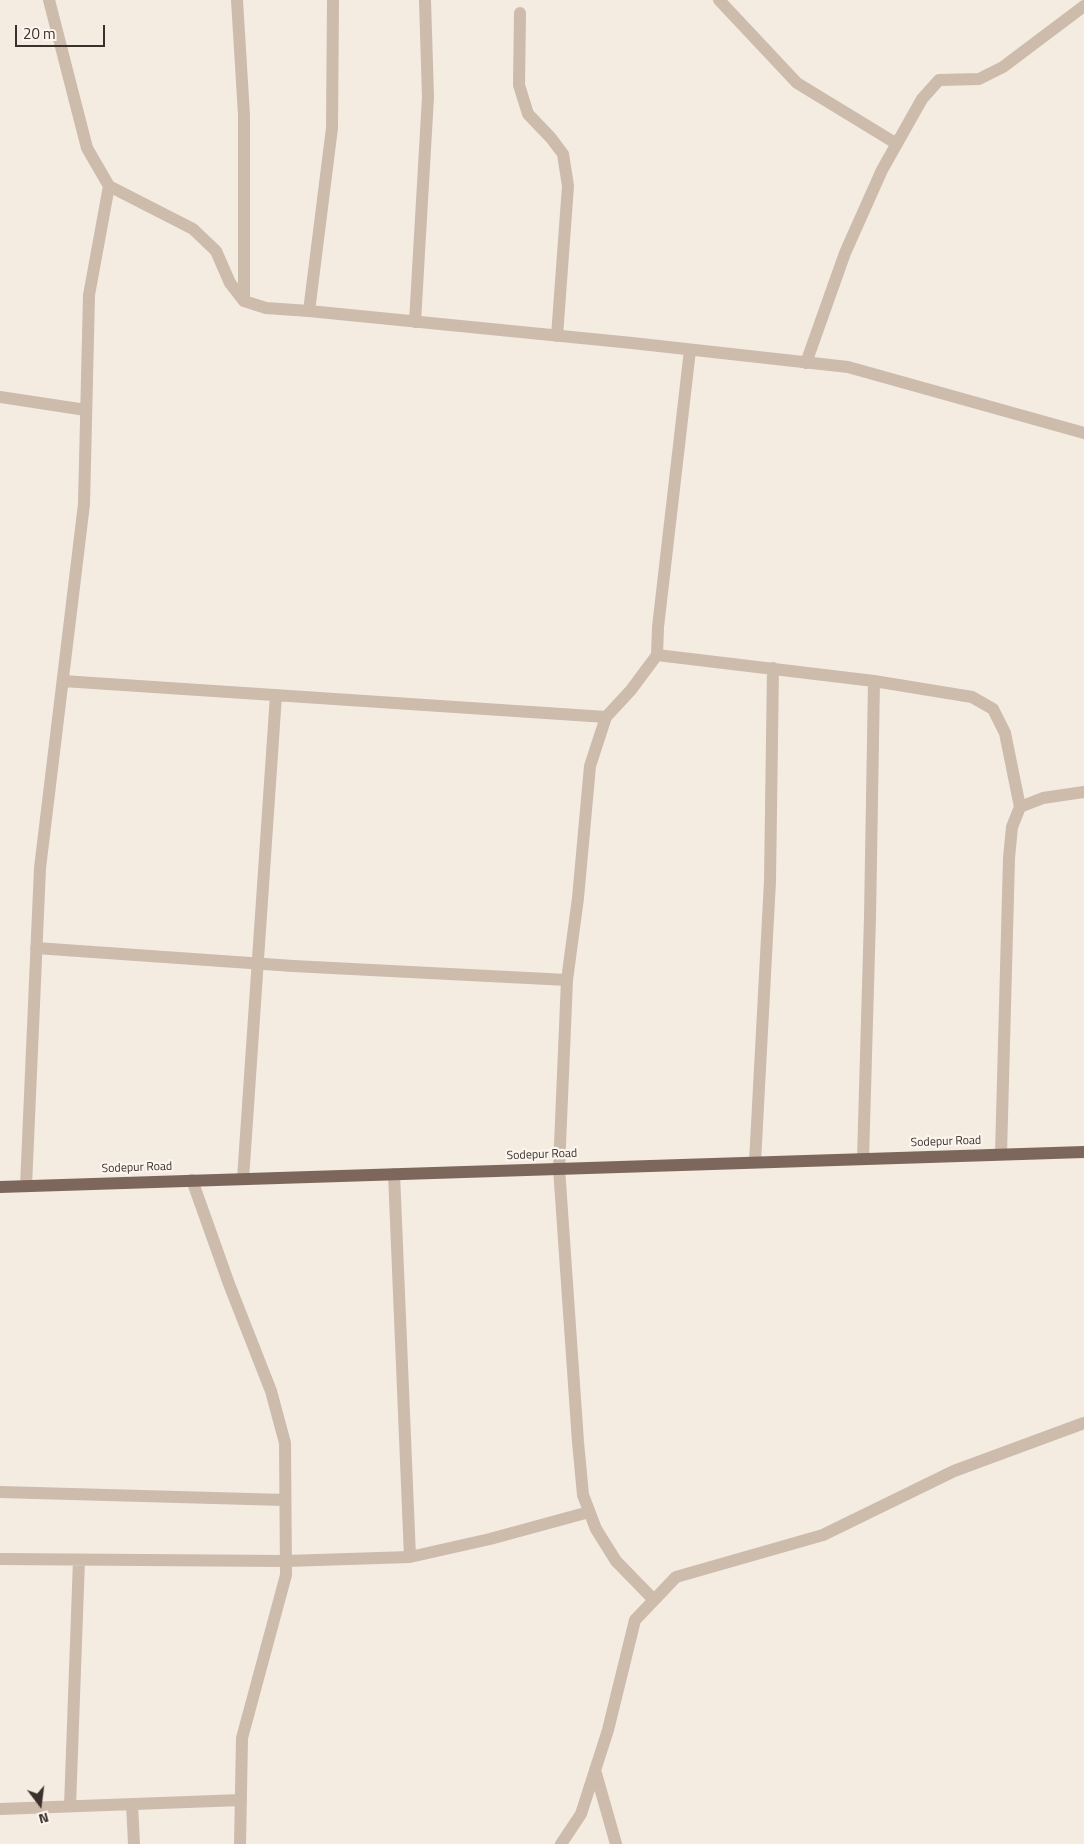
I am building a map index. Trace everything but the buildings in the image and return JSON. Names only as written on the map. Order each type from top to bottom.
[{"type":"main road","name":"Sodepur Road","points":[[0,1187],[1084,1152]]},
{"type":"street","points":[[49,0],[87,148],[109,186],[193,229],[216,251],[230,283],[244,301],[266,308],[848,367],[1084,434]]},
{"type":"street","points":[[237,0],[244,115],[244,301]]},
{"type":"street","points":[[309,311],[332,128],[333,0]]},
{"type":"street","points":[[414,322],[428,97],[425,0]]},
{"type":"street","points":[[719,0],[797,83],[897,144]]},
{"type":"street","points":[[806,362],[845,253],[882,170],[922,99],[939,80],[979,79],[1003,67],[1084,6]]},
{"type":"street","points":[[520,13],[519,85],[528,114],[551,138],[563,154],[568,186],[557,336]]},
{"type":"street","points":[[26,1186],[40,868],[84,504],[90,294],[109,186]]},
{"type":"street","points":[[654,1600],[616,1561],[596,1529],[583,1495],[559,1168],[567,980],[578,898],[590,766],[606,717],[631,690],[657,655],[658,627],[690,350]]},
{"type":"street","points":[[0,397],[86,410]]},
{"type":"street","points":[[657,655],[874,681],[972,696],[993,709],[1005,733],[1020,807],[1012,827],[1009,858],[1000,1154]]},
{"type":"street","points":[[755,1162],[770,882],[773,668]]},
{"type":"street","points":[[63,681],[606,717]]},
{"type":"street","points":[[863,1159],[874,681]]},
{"type":"street","points":[[242,1179],[276,695]]},
{"type":"street","points":[[1020,807],[1043,798],[1084,792]]},
{"type":"street","points":[[36,948],[257,963],[567,980]]},
{"type":"street","points":[[394,1174],[410,1557]]},
{"type":"street","points":[[192,1180],[229,1284],[271,1391],[284,1443],[286,1575],[242,1738],[240,1844]]},
{"type":"street","points":[[560,1844],[581,1814],[608,1730],[635,1620],[676,1577],[823,1535],[954,1470],[1084,1423]]},
{"type":"street","points":[[0,1492],[285,1500]]},
{"type":"street","points":[[0,1559],[286,1561],[410,1557],[490,1539],[589,1512]]},
{"type":"street","points":[[70,1806],[79,1560]]},
{"type":"street","points":[[595,1770],[616,1844]]},
{"type":"street","points":[[0,1809],[241,1800]]},
{"type":"street","points":[[132,1804],[134,1844]]}]
